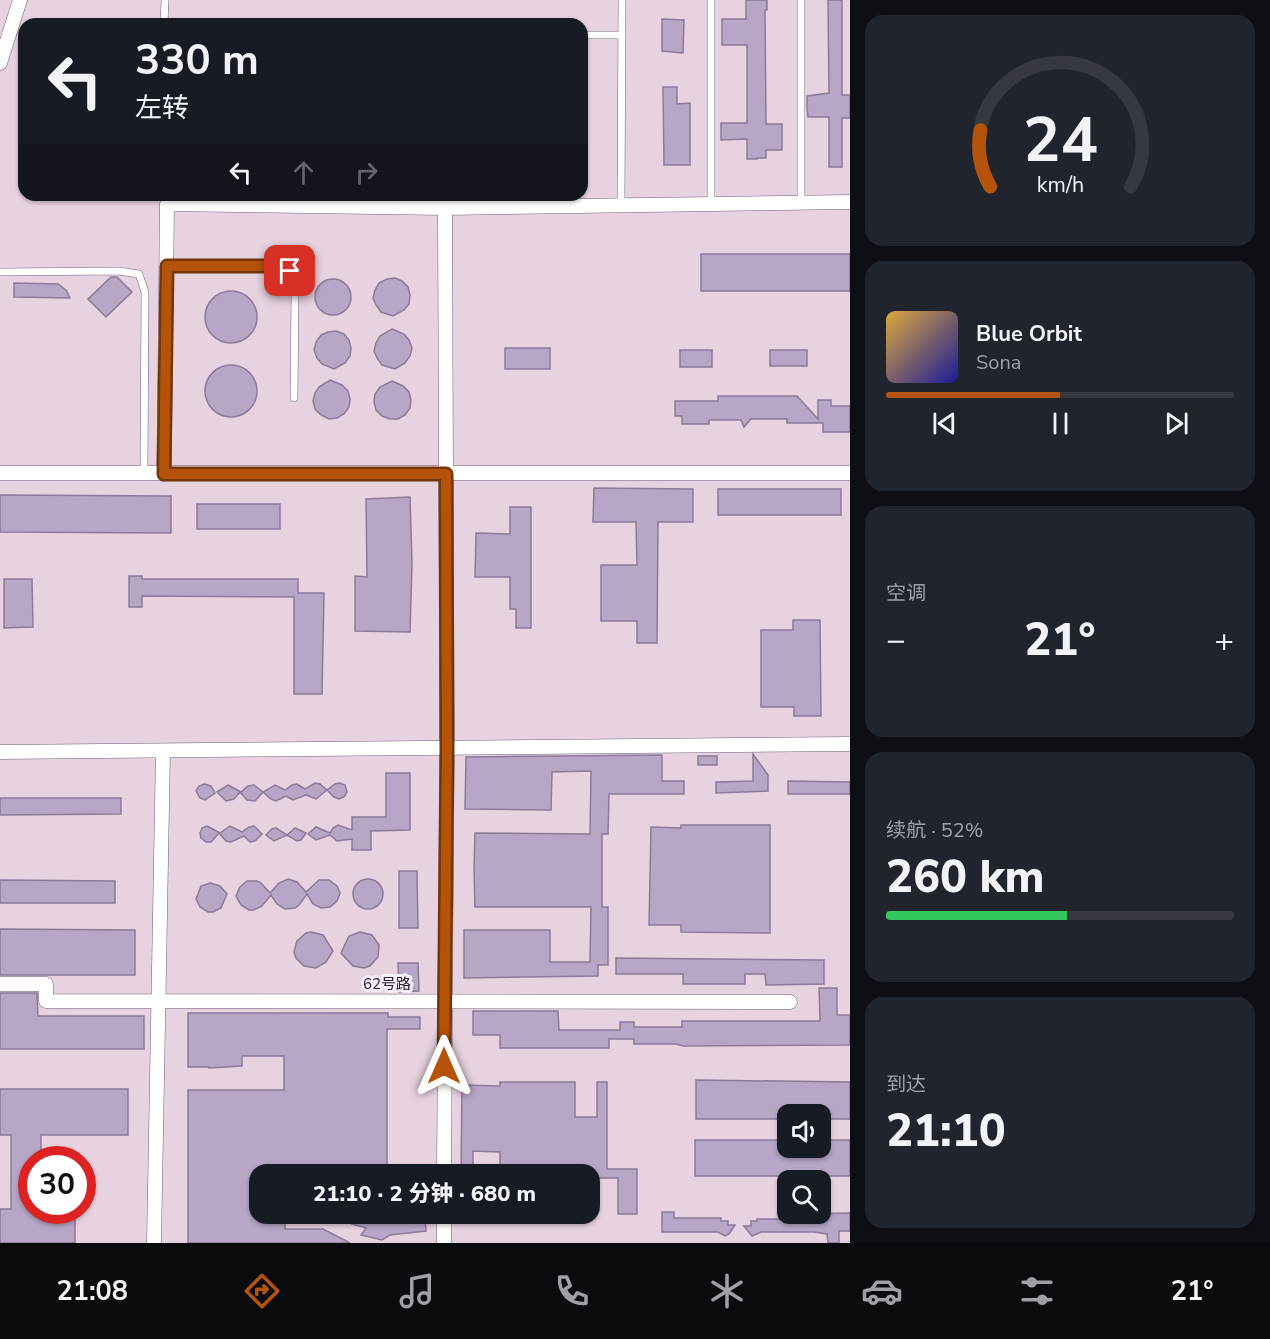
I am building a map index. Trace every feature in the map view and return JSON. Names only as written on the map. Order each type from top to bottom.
[{"type":"street","points":[[0,63],[20,0]]},
{"type":"street","points":[[164,474],[167,201]]},
{"type":"street","points":[[229,201],[445,208],[850,202]]},
{"type":"street","points":[[444,1164],[447,748],[445,208]]},
{"type":"street","points":[[0,473],[850,473]]},
{"type":"street","points":[[0,752],[850,744]]},
{"type":"street","points":[[154,1243],[163,751]]},
{"type":"street","name":"62号路","points":[[0,984],[46,984],[46,1001],[790,1002]]},
{"type":"street","points":[[444,1224],[444,1243]]},
{"type":"lane","points":[[164,18],[165,0]]},
{"type":"lane","points":[[621,206],[622,0]]},
{"type":"lane","points":[[711,0],[711,204]]},
{"type":"lane","points":[[801,0],[801,203]]},
{"type":"lane","points":[[588,35],[622,35]]},
{"type":"lane","points":[[167,266],[277,266],[290,271],[295,289],[294,398]]},
{"type":"lane","points":[[0,272],[118,271],[139,274],[145,292],[144,473]]},
{"type":"shaded area","points":[[0,0],[850,0],[850,1243],[0,1243]]},
{"type":"building","points":[[746,0],[767,0],[767,10],[765,10],[766,124],[782,124],[782,150],[766,150],[766,158],[757,159],[747,159],[747,139],[721,140],[721,123],[747,123],[747,45],[722,45],[722,19],[746,19]]},
{"type":"building","points":[[828,0],[842,0],[842,95],[850,95],[850,118],[842,118],[842,167],[829,167],[829,117],[808,117],[807,107],[807,96],[829,93]]},
{"type":"building","points":[[662,19],[684,20],[683,53],[662,51]]},
{"type":"building","points":[[663,87],[677,87],[677,104],[690,103],[690,165],[664,165]]},
{"type":"building","points":[[701,254],[850,254],[850,291],[701,291]]},
{"type":"building","points":[[111,277],[117,277],[132,292],[106,317],[88,299]]},
{"type":"building","points":[[395,278],[408,287],[410,295],[409,304],[393,316],[381,312],[373,298],[379,283]]},
{"type":"building","points":[[333,279],[346,284],[351,297],[346,310],[333,315],[320,310],[315,297],[320,284]]},
{"type":"building","points":[[14,283],[58,284],[66,290],[70,298],[14,297]]},
{"type":"building","points":[[226,291],[236,291],[250,298],[257,317],[250,336],[236,343],[226,343],[216,339],[209,332],[205,322],[205,312],[209,302],[216,295]]},
{"type":"building","points":[[392,329],[404,334],[412,348],[405,363],[395,369],[382,365],[374,351],[380,336]]},
{"type":"building","points":[[336,331],[344,334],[351,348],[350,356],[345,363],[334,369],[322,364],[314,350],[321,335]]},
{"type":"building","points":[[505,348],[550,348],[550,369],[505,369]]},
{"type":"building","points":[[680,350],[712,350],[712,367],[680,367]]},
{"type":"building","points":[[770,350],[807,350],[807,366],[770,366]]},
{"type":"building","points":[[226,365],[236,365],[250,372],[257,391],[250,410],[236,417],[226,417],[216,413],[209,406],[205,396],[205,386],[209,376],[216,369]]},
{"type":"building","points":[[330,380],[342,385],[348,391],[350,399],[349,407],[344,414],[329,419],[315,409],[313,401],[319,387]]},
{"type":"building","points":[[392,381],[409,392],[411,400],[410,408],[398,419],[382,416],[376,410],[374,402],[375,394],[380,387]]},
{"type":"building","points":[[718,396],[797,396],[818,419],[818,400],[831,400],[831,406],[850,406],[850,432],[823,432],[823,423],[787,423],[787,419],[751,419],[744,427],[741,420],[709,420],[709,424],[682,424],[682,416],[675,416],[675,401],[718,401]]},
{"type":"building","points":[[594,488],[693,489],[693,522],[658,522],[657,643],[637,643],[637,621],[601,621],[601,565],[637,565],[636,522],[593,522]]},
{"type":"building","points":[[718,489],[841,489],[841,515],[718,515]]},
{"type":"building","points":[[0,495],[171,496],[171,533],[0,532]]},
{"type":"building","points":[[410,497],[412,563],[410,632],[355,631],[355,576],[367,577],[366,499]]},
{"type":"building","points":[[197,504],[280,504],[280,529],[197,529]]},
{"type":"building","points":[[510,507],[531,507],[531,628],[516,628],[516,609],[510,609],[510,577],[475,577],[476,533],[510,534]]},
{"type":"building","points":[[129,576],[142,576],[142,579],[298,579],[298,593],[324,593],[322,694],[294,694],[294,597],[142,596],[142,607],[129,607]]},
{"type":"building","points":[[4,579],[32,579],[33,627],[4,628]]},
{"type":"building","points":[[793,620],[820,620],[821,716],[794,716],[794,707],[761,707],[761,630],[793,630]]},
{"type":"building","points":[[753,754],[768,775],[768,791],[716,793],[716,782],[753,781]]},
{"type":"building","points":[[662,755],[662,781],[684,781],[684,794],[609,794],[608,834],[602,834],[602,907],[608,907],[608,965],[598,965],[598,976],[464,978],[464,930],[550,930],[550,962],[590,962],[591,907],[475,907],[475,833],[590,834],[591,771],[552,772],[551,810],[465,809],[466,757]]},
{"type":"building","points":[[698,756],[717,756],[717,765],[698,765]]},
{"type":"building","points":[[386,773],[410,773],[410,830],[371,831],[371,850],[352,850],[352,839],[337,841],[330,835],[316,840],[308,834],[316,827],[330,833],[338,825],[352,830],[352,817],[386,817]]},
{"type":"building","points":[[788,781],[850,782],[850,794],[788,794]]},
{"type":"building","points":[[315,783],[327,790],[316,799],[306,795],[293,800],[286,796],[276,801],[263,792],[275,785],[285,790],[297,784],[305,789]]},
{"type":"building","points":[[340,783],[345,785],[347,792],[339,799],[327,790]]},
{"type":"building","points":[[204,784],[211,786],[215,793],[205,800],[200,798],[196,791]]},
{"type":"building","points":[[228,785],[241,792],[248,786],[254,785],[263,792],[255,801],[247,800],[240,792],[234,799],[226,801],[217,792]]},
{"type":"building","points":[[0,798],[121,798],[121,814],[0,815]]},
{"type":"building","points":[[681,825],[770,825],[770,933],[681,932],[681,925],[649,925],[651,827],[681,828]]},
{"type":"building","points":[[207,826],[220,833],[230,826],[242,832],[254,826],[262,834],[255,841],[250,842],[244,836],[231,842],[226,841],[219,833],[211,842],[206,842],[201,838],[200,833],[202,828]]},
{"type":"building","points":[[276,828],[287,835],[274,841],[266,835]]},
{"type":"building","points":[[295,828],[306,833],[301,840],[297,841],[287,835]]},
{"type":"building","points":[[399,871],[417,871],[418,928],[399,928]]},
{"type":"building","points":[[288,879],[297,882],[306,892],[319,880],[329,880],[337,886],[340,893],[337,901],[330,907],[321,908],[313,904],[307,894],[295,908],[285,909],[277,904],[271,895],[262,906],[254,910],[241,905],[236,896],[240,887],[247,881],[261,883],[270,893],[279,883]]},
{"type":"building","points":[[368,879],[374,880],[382,888],[382,900],[374,908],[368,909],[362,908],[354,900],[353,894],[354,888],[362,880]]},
{"type":"building","points":[[0,880],[115,881],[115,903],[0,903]]},
{"type":"building","points":[[210,883],[220,886],[227,894],[221,908],[213,912],[200,907],[196,899],[201,886]]},
{"type":"building","points":[[0,929],[135,930],[135,975],[0,975]]},
{"type":"building","points":[[360,932],[372,935],[379,945],[378,957],[370,966],[364,968],[353,966],[341,953],[349,936]]},
{"type":"building","points":[[306,933],[323,935],[333,951],[326,962],[316,968],[304,966],[296,958],[294,952],[297,941]]},
{"type":"building","points":[[616,958],[824,960],[824,984],[766,985],[765,974],[745,974],[745,984],[683,984],[683,974],[616,974]]},
{"type":"building","points":[[398,963],[418,963],[419,991],[399,992]]},
{"type":"building","points":[[819,988],[837,988],[837,1015],[850,1015],[850,1045],[683,1046],[634,1044],[634,1039],[609,1039],[609,1048],[500,1048],[500,1035],[473,1035],[473,1011],[558,1011],[559,1030],[620,1030],[620,1022],[634,1022],[634,1027],[682,1027],[682,1021],[820,1021]]},
{"type":"building","points":[[0,993],[37,993],[38,1016],[144,1016],[144,1049],[0,1049]]},
{"type":"building","points":[[188,1013],[388,1013],[388,1017],[420,1017],[420,1029],[387,1029],[387,1164],[249,1164],[249,1224],[285,1224],[285,1229],[323,1229],[350,1243],[188,1243],[188,1090],[284,1090],[284,1056],[242,1056],[242,1066],[188,1067]]},
{"type":"building","points":[[696,1080],[850,1082],[850,1119],[831,1119],[831,1104],[777,1104],[777,1119],[696,1119]]},
{"type":"building","points":[[500,1082],[575,1082],[575,1117],[597,1117],[597,1082],[607,1082],[607,1169],[637,1169],[637,1214],[618,1214],[618,1178],[600,1178],[600,1164],[500,1164],[500,1152],[473,1151],[473,1164],[461,1164],[462,1085],[500,1086]]},
{"type":"building","points":[[0,1089],[128,1089],[128,1135],[41,1135],[41,1146],[18,1146],[18,1224],[75,1224],[75,1243],[0,1243],[0,1209],[11,1209],[11,1135],[0,1135]]},
{"type":"building","points":[[695,1140],[777,1140],[777,1158],[831,1158],[831,1140],[850,1140],[850,1176],[831,1176],[831,1170],[777,1170],[777,1176],[695,1176]]},
{"type":"building","points":[[662,1212],[674,1212],[674,1218],[721,1218],[721,1221],[728,1221],[728,1225],[735,1225],[725,1236],[718,1232],[662,1232]]},
{"type":"building","points":[[831,1213],[850,1213],[850,1231],[839,1231],[839,1243],[828,1243],[827,1234],[814,1232],[761,1232],[752,1236],[744,1226],[751,1226],[751,1221],[757,1221],[757,1219],[777,1219],[777,1224],[831,1224]]},
{"type":"building","points":[[352,1224],[426,1224],[426,1231],[390,1235],[382,1240],[361,1235],[366,1228]]},
{"type":"route","points":[[290,271],[277,266],[167,266],[164,474],[446,474],[447,748],[444,1066]]}]
